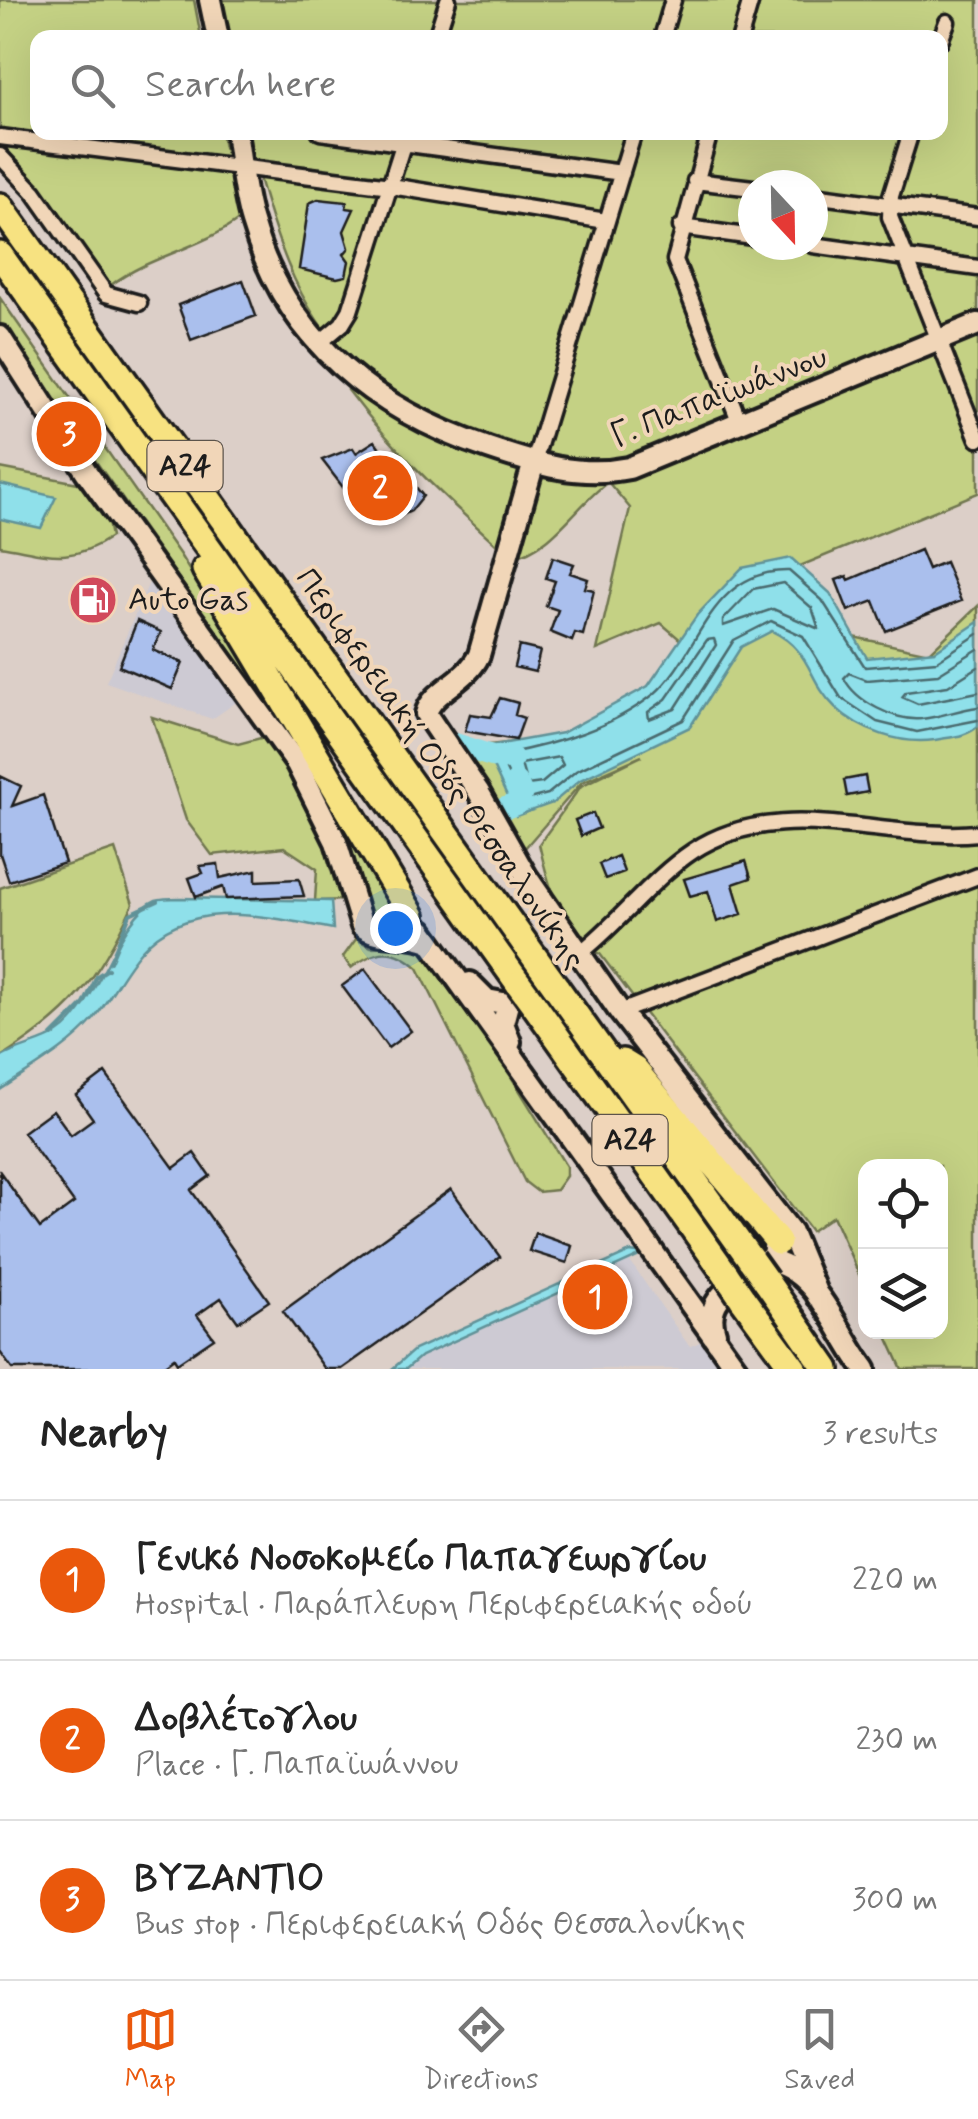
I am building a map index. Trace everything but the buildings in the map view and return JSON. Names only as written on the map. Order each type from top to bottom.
[{"type":"highway","name":"Περιφερειακή Οδός Θεσσαλονίκης","points":[[0,206],[560,969],[601,1050],[766,1261],[827,1369]]},
{"type":"highway","name":"Περιφερειακή Οδός Θεσσαλονίκης","points":[[0,255],[520,997],[794,1369]]},
{"type":"highway","points":[[193,526],[203,565],[412,916]]},
{"type":"street","points":[[210,0],[216,30]]},
{"type":"street","points":[[439,30],[448,0]]},
{"type":"street","points":[[664,30],[673,0]]},
{"type":"street","points":[[742,30],[751,0]]},
{"type":"street","points":[[943,30],[946,22]]},
{"type":"street","points":[[0,136],[242,170],[391,186],[606,220]]},
{"type":"street","name":"Γ. Παπαϊωάννου","points":[[237,140],[262,253],[294,316],[317,345],[359,384],[401,412],[459,438],[534,462],[575,472],[619,470],[978,324]]},
{"type":"street","points":[[317,345],[350,311],[405,140]]},
{"type":"street","points":[[411,140],[622,173]]},
{"type":"street","points":[[632,140],[479,655],[470,673],[434,698],[426,714],[560,969],[620,1012],[797,1242],[818,1297]]},
{"type":"street","points":[[708,140],[675,260],[740,423]]},
{"type":"street","points":[[908,140],[890,205],[906,257],[978,439]]},
{"type":"street","points":[[0,156],[34,192],[106,294],[139,303]]},
{"type":"street","points":[[696,180],[738,186]]},
{"type":"street","points":[[828,198],[978,218]]},
{"type":"street","points":[[681,227],[738,235]]},
{"type":"street","points":[[828,247],[978,268]]},
{"type":"street","points":[[0,337],[87,473],[298,764],[329,825],[362,926],[374,933],[408,933],[429,940]]},
{"type":"street","points":[[560,969],[690,853],[752,825],[793,822],[935,834],[978,833]]},
{"type":"street","points":[[620,1012],[978,876]]},
{"type":"street","points":[[389,934],[418,915],[481,996],[520,997],[504,1031],[558,1120]]},
{"type":"street","points":[[412,916],[736,1369]]},
{"type":"street","points":[[719,1344],[710,1314],[732,1289],[766,1261],[771,1208]]},
{"type":"street","points":[[766,1261],[800,1272],[865,1369]]},
{"type":"street","points":[[668,1270],[693,1291],[732,1289]]},
{"type":"shaded area","points":[[151,578],[241,699],[212,719],[106,682]]},
{"type":"shaded area","points":[[633,1255],[631,1263],[687,1343],[691,1346],[702,1341],[723,1369],[393,1369]]},
{"type":"green space","points":[[0,0],[194,0],[200,30],[30,30],[30,140],[223,140],[240,219],[111,285],[0,152]]},
{"type":"green space","points":[[219,0],[978,0],[978,493],[783,573],[849,636],[929,653],[978,606],[978,1369],[902,1369],[888,1339],[948,1339],[948,1159],[858,1159],[858,1272],[833,1216],[811,1231],[600,954],[586,945],[565,921],[539,844],[581,786],[642,756],[582,782],[524,849],[453,741],[489,745],[617,730],[698,655],[661,623],[597,650],[630,508],[608,482],[551,537],[511,558],[425,478],[348,390],[365,372],[319,323],[287,263],[248,140],[948,140],[948,30],[225,30]]},
{"type":"green space","points":[[0,298],[180,555],[295,743],[0,326]]},
{"type":"green space","points":[[0,468],[83,484],[107,517],[111,537],[82,552],[69,554],[0,546]]},
{"type":"green space","points":[[152,717],[238,744],[272,735],[305,787],[346,900],[315,901],[317,869],[284,847],[212,855],[186,820]]},
{"type":"green space","points":[[308,764],[397,909],[389,921],[377,922],[368,910],[338,822]]},
{"type":"green space","points":[[115,849],[133,904],[108,954],[64,1010],[0,1058],[0,888]]},
{"type":"green space","points":[[356,939],[371,947],[417,945],[488,1039],[566,1166],[566,1176],[556,1190],[538,1192],[525,1182],[418,968],[401,956],[385,953],[351,968],[343,957]]},
{"type":"water","points":[[0,484],[56,497],[41,528],[0,519]]},
{"type":"water","points":[[791,558],[830,593],[867,658],[935,651],[978,622],[978,726],[958,736],[922,741],[895,738],[869,729],[835,707],[795,647],[772,631],[741,647],[690,727],[580,780],[553,803],[516,816],[484,747],[562,733],[648,686],[697,615],[742,568]]},
{"type":"water","points":[[156,900],[331,901],[333,929],[232,915],[207,916],[162,933],[142,950],[83,1030],[0,1090],[0,1058],[51,1037],[72,1020],[131,923]]},
{"type":"water","points":[[630,1252],[644,1254],[421,1356],[406,1369],[392,1369],[414,1350]]},
{"type":"waterway","points":[[451,743],[513,759]]},
{"type":"waterway","points":[[496,812],[518,803],[522,793],[516,782]]},
{"type":"waterway","points":[[110,962],[130,914],[158,901]]},
{"type":"waterway","points":[[52,1036],[84,1004],[97,976],[108,969]]},
{"type":"place","name":"ΒΥΖΑΝΤΙΟ","points":[[69,434]]},
{"type":"place","name":"Δοβλέτογλου","points":[[380,488]]},
{"type":"place","name":"Auto Gas","points":[[93,600]]},
{"type":"place","name":"Γενικό Νοσοκομείο Παπαγεωργίου","points":[[595,1297]]}]
